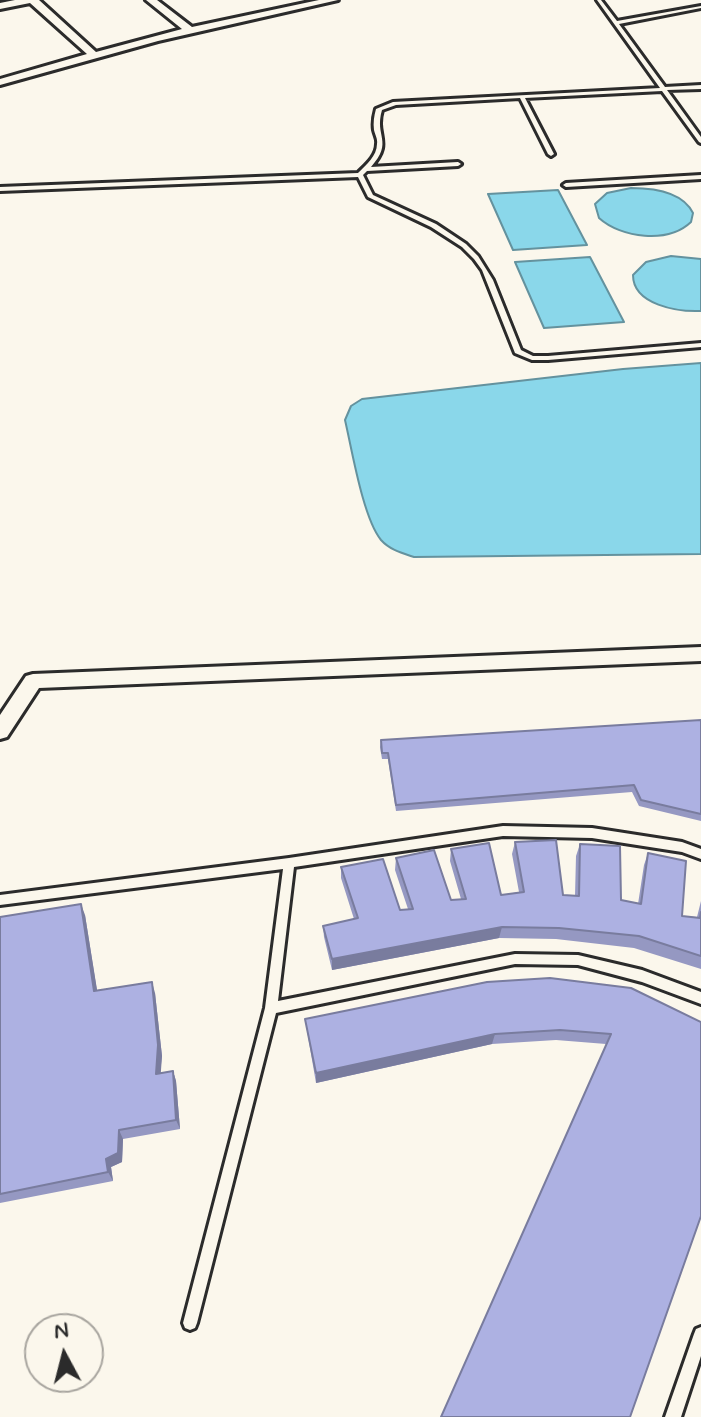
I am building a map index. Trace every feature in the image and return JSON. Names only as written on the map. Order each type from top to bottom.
[{"type":"street","points":[[0,6],[31,0],[93,54]]},
{"type":"street","points":[[151,0],[189,30]]},
{"type":"street","points":[[269,0],[286,11]]},
{"type":"street","points":[[0,82],[189,30],[333,0]]},
{"type":"street","points":[[0,731],[33,681],[701,654]]},
{"type":"lane","points":[[599,0],[701,141]]},
{"type":"lane","points":[[615,23],[701,7]]},
{"type":"lane","points":[[701,87],[395,103],[381,107],[376,115],[382,150],[363,172],[364,188],[370,196],[423,219],[472,254],[485,269],[518,351],[532,358],[548,358],[701,345]]},
{"type":"lane","points":[[522,97],[551,154]]},
{"type":"lane","points":[[0,189],[363,172],[458,164]]},
{"type":"lane","points":[[566,185],[701,177]]},
{"type":"lane","points":[[0,900],[289,863],[503,831],[592,833],[682,847],[701,854]]},
{"type":"lane","points":[[190,1323],[271,1008],[289,863]]},
{"type":"lane","points":[[271,1008],[515,959],[578,960],[642,976],[701,998]]},
{"type":"lane","points":[[673,1417],[701,1334]]},
{"type":"water","points":[[631,188],[674,195],[693,213],[691,222],[670,233],[645,236],[619,230],[599,218],[595,204],[607,193]]},
{"type":"water","points":[[558,190],[587,245],[513,250],[488,194]]},
{"type":"water","points":[[671,256],[701,259],[701,311],[658,305],[648,300],[635,285],[633,275],[646,262]]},
{"type":"water","points":[[590,257],[624,322],[544,328],[515,262]]},
{"type":"water","points":[[701,363],[701,554],[414,557],[388,546],[375,530],[359,483],[345,420],[351,406],[362,399]]},
{"type":"building","points":[[701,720],[701,814],[641,800],[634,785],[396,805],[388,753],[382,753],[381,740]]},
{"type":"building","points":[[556,840],[563,895],[579,896],[580,844],[620,846],[621,900],[641,904],[648,853],[686,861],[682,916],[700,918],[701,912],[701,956],[639,936],[559,928],[502,927],[332,959],[323,926],[358,918],[341,867],[383,859],[400,910],[413,909],[396,858],[434,850],[451,900],[466,899],[451,849],[489,843],[501,895],[524,892],[515,842]]},
{"type":"building","points":[[81,904],[94,991],[152,982],[158,1045],[156,1074],[173,1071],[176,1120],[119,1130],[118,1153],[106,1159],[108,1172],[0,1194],[0,917]]},
{"type":"building","points":[[550,978],[631,988],[701,1022],[701,1216],[630,1417],[441,1417],[611,1034],[560,1030],[495,1034],[316,1073],[305,1019],[487,982]]}]
